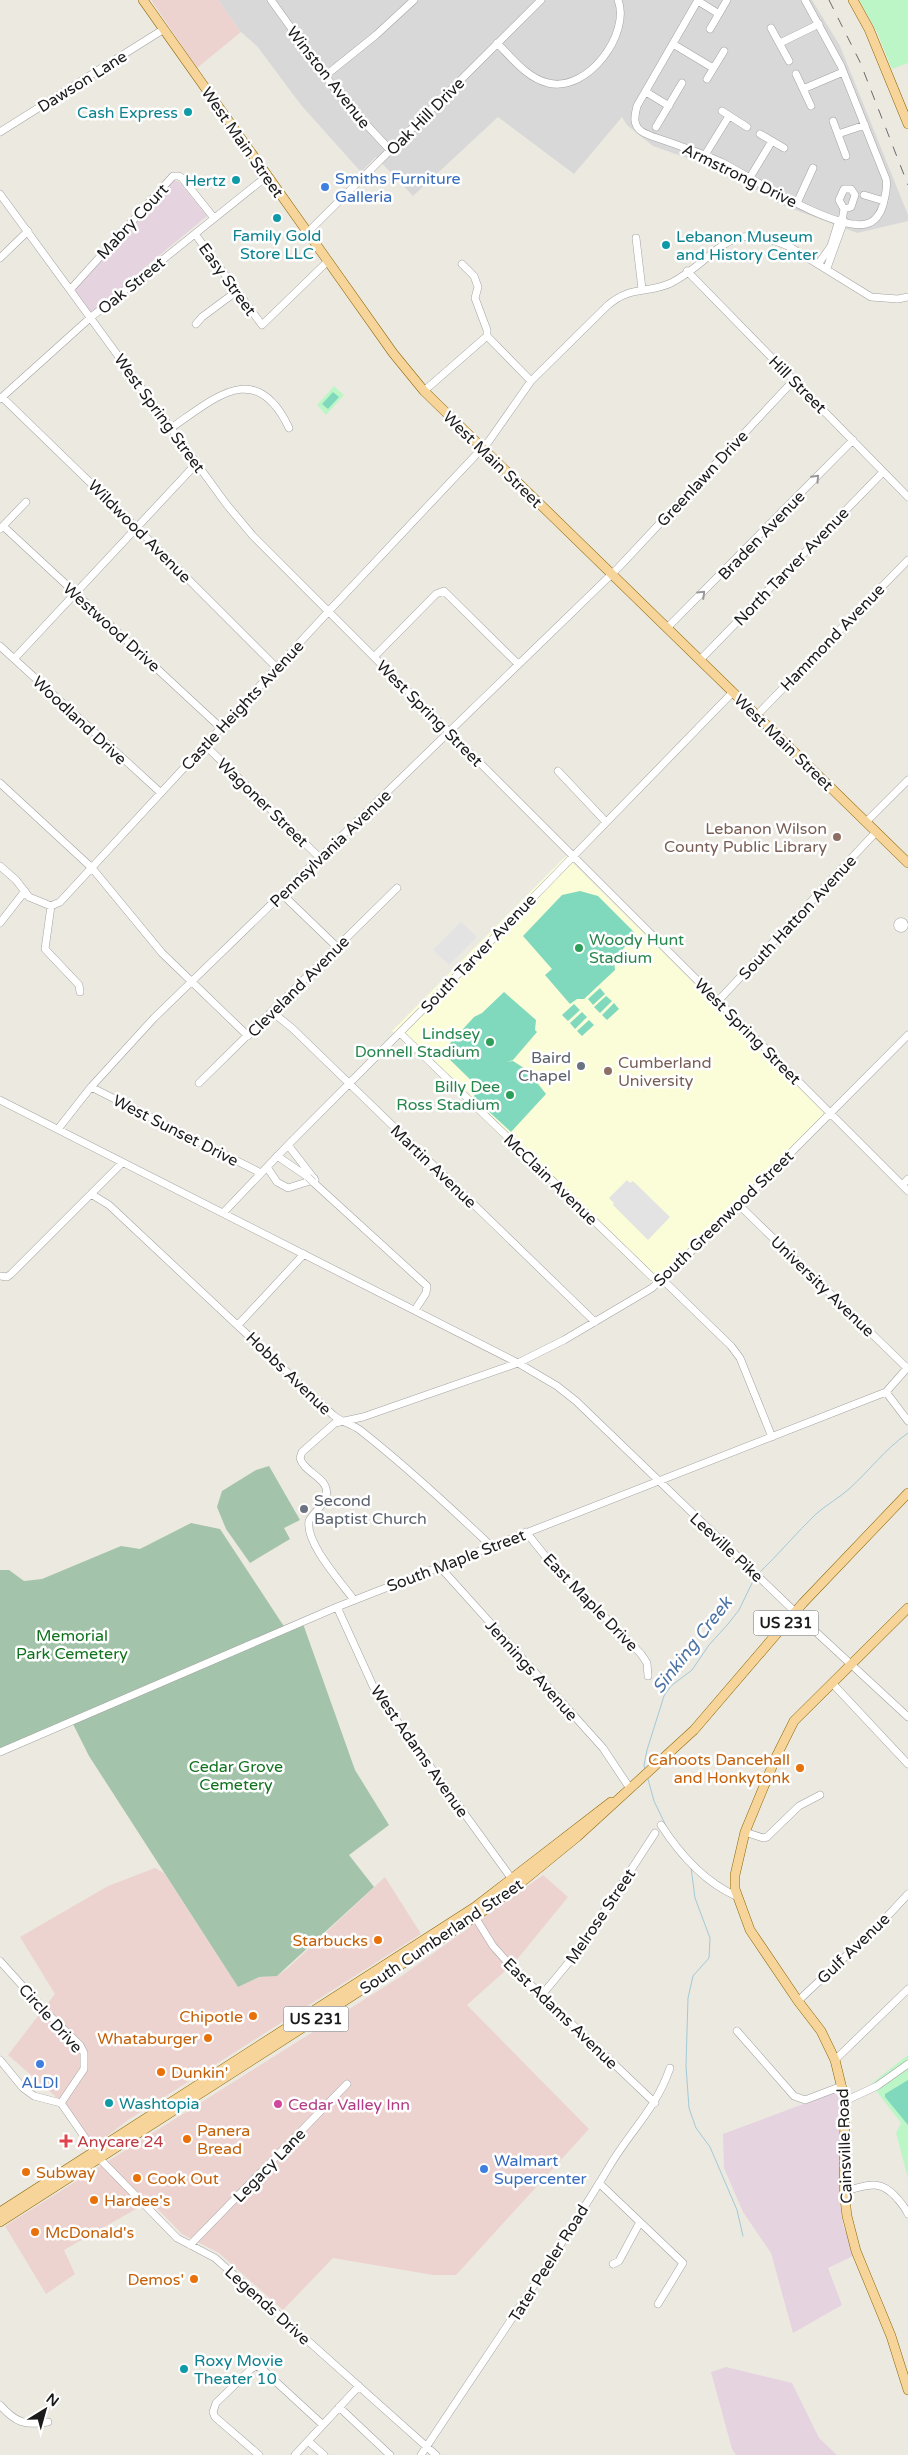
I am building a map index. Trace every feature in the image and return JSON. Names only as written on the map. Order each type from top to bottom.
[{"type":"main road","name":"West Main Street","points":[[143,0],[328,262],[393,352],[424,391],[481,449],[908,863]]},
{"type":"main road","points":[[853,0],[869,29],[908,124]]},
{"type":"main road","name":"South Cumberland Street","points":[[0,2222],[96,2155],[515,1883],[578,1837],[632,1785],[666,1756],[722,1700],[796,1612],[908,1492]]},
{"type":"main road","name":"Cainsville Road","points":[[908,1608],[794,1721],[776,1757],[745,1832],[735,1876],[736,1896],[754,1936],[798,2001],[821,2031],[835,2060],[845,2101],[844,2191],[847,2216],[856,2251],[906,2374],[908,2390]]},
{"type":"main road","name":"South Cumberland Street","points":[[0,2212],[96,2155],[475,1917],[515,1883]]},
{"type":"street","name":"Winston Avenue","points":[[271,0],[325,76],[359,119],[390,150]]},
{"type":"street","points":[[325,76],[376,36],[414,0]]},
{"type":"street","name":"Oak Hill Drive","points":[[308,232],[541,0]]},
{"type":"street","points":[[497,43],[535,78],[550,84],[570,84],[592,71],[609,46],[622,20],[618,0]]},
{"type":"street","points":[[698,0],[719,14]]},
{"type":"street","name":"Armstrong Drive","points":[[698,0],[637,106],[634,118],[641,131],[705,155],[798,203],[842,220],[867,224],[877,217],[884,201],[887,184],[886,178],[843,72],[805,0]]},
{"type":"street","points":[[710,29],[727,0]]},
{"type":"street","points":[[780,43],[819,24]]},
{"type":"street","points":[[771,28],[789,61]]},
{"type":"street","name":"Dawson Lane","points":[[0,132],[164,30]]},
{"type":"street","points":[[673,44],[713,68]]},
{"type":"street","points":[[707,79],[724,51]]},
{"type":"street","points":[[803,89],[843,72]]},
{"type":"street","points":[[796,74],[811,106]]},
{"type":"street","points":[[656,127],[682,83]]},
{"type":"street","points":[[646,92],[668,106]]},
{"type":"street","points":[[722,111],[747,127]]},
{"type":"street","points":[[705,155],[729,116]]},
{"type":"street","points":[[832,120],[846,156]]},
{"type":"street","points":[[838,134],[864,125]]},
{"type":"street","points":[[760,134],[784,148]]},
{"type":"street","points":[[749,179],[772,141]]},
{"type":"street","points":[[798,203],[813,168]]},
{"type":"street","name":"Mabry Court","points":[[70,290],[173,176],[182,178],[214,218]]},
{"type":"street","name":"Oak Street","points":[[1,398],[90,318],[267,176]]},
{"type":"street","name":"West Spring Street","points":[[0,194],[242,523],[328,612],[450,731],[573,857],[908,1191]]},
{"type":"street","points":[[864,195],[884,201]]},
{"type":"street","points":[[827,268],[844,209]]},
{"type":"street","points":[[819,263],[831,246],[842,220]]},
{"type":"street","points":[[0,258],[28,231]]},
{"type":"street","name":"Easy Street","points":[[195,234],[262,325],[328,262]]},
{"type":"street","name":"Castle Heights Avenue","points":[[51,906],[60,902],[92,868],[276,667],[481,449],[498,430],[531,381],[615,299],[626,293],[662,286],[687,271],[723,244],[747,236],[764,237],[777,241],[819,263],[871,297],[898,299],[908,297]]},
{"type":"street","points":[[636,238],[642,289]]},
{"type":"street","points":[[424,391],[487,336],[488,330],[476,298],[478,286],[474,276],[462,264]]},
{"type":"street","name":"Hill Street","points":[[687,271],[908,497]]},
{"type":"street","points":[[196,324],[202,317],[237,292]]},
{"type":"street","points":[[487,336],[531,381]]},
{"type":"street","name":"Greenlawn Drive","points":[[611,574],[794,380]]},
{"type":"street","points":[[171,428],[222,393],[242,389],[253,391],[266,398],[279,411],[289,428]]},
{"type":"street","name":"Wildwood Avenue","points":[[1,398],[136,526],[276,667]]},
{"type":"street","name":"Braden Avenue","points":[[667,628],[853,440]]},
{"type":"street","points":[[14,659],[136,526],[197,463]]},
{"type":"street","name":"North Tarver Avenue","points":[[700,660],[883,472]]},
{"type":"street","points":[[1,528],[26,502]]},
{"type":"street","name":"Westwood Drive","points":[[1,528],[75,593],[221,728]]},
{"type":"street","name":"Hammond Avenue","points":[[757,715],[908,560]]},
{"type":"street","name":"Pennsylvania Avenue","points":[[58,1129],[91,1088],[154,1018],[283,895],[611,574]]},
{"type":"street","points":[[374,657],[436,594],[444,591],[518,664]]},
{"type":"street","name":"Woodland Drive","points":[[0,646],[161,793]]},
{"type":"street","name":"South Tarver Avenue","points":[[224,1213],[277,1156],[573,857],[732,692]]},
{"type":"street","name":"Wagoner Street","points":[[205,746],[320,858]]},
{"type":"street","points":[[558,771],[606,822]]},
{"type":"street","points":[[866,822],[908,780]]},
{"type":"street","points":[[0,784],[92,868],[149,938],[191,982],[248,1036]]},
{"type":"street","name":"South Hatton Avenue","points":[[718,1001],[876,832]]},
{"type":"street","points":[[0,866],[34,901],[51,906],[45,950],[79,985],[80,992]]},
{"type":"street","name":"Cleveland Avenue","points":[[199,1083],[397,888]]},
{"type":"street","points":[[0,923],[25,891]]},
{"type":"street","points":[[283,895],[337,947]]},
{"type":"street","name":"Martin Avenue","points":[[272,1012],[350,1084],[595,1322]]},
{"type":"street","name":"McClain Avenue","points":[[400,1033],[652,1277],[661,1280],[731,1346],[740,1358],[772,1437]]},
{"type":"street","name":"South Greenwood Street","points":[[341,1422],[372,1414],[518,1363],[545,1351],[595,1322],[661,1280],[908,1035]]},
{"type":"street","name":"West Sunset Drive","points":[[91,1088],[261,1173]]},
{"type":"street","name":"Leeville Pike","points":[[0,1100],[518,1363],[564,1391],[908,1717]]},
{"type":"street","points":[[288,1145],[312,1179],[427,1286],[426,1293],[415,1310]]},
{"type":"street","points":[[277,1156],[312,1179]]},
{"type":"street","points":[[3,1276],[11,1274],[122,1163]]},
{"type":"street","points":[[267,1167],[277,1182],[288,1188],[310,1182],[312,1179]]},
{"type":"street","points":[[902,1185],[908,1179]]},
{"type":"street","name":"Hobbs Avenue","points":[[91,1194],[109,1205],[341,1422],[358,1428],[412,1473],[491,1546]]},
{"type":"street","name":"University Avenue","points":[[739,1204],[908,1368]]},
{"type":"street","points":[[238,1325],[304,1254]]},
{"type":"street","name":"South Maple Street","points":[[0,1752],[354,1600],[886,1392],[908,1368]]},
{"type":"street","points":[[886,1392],[908,1421]]},
{"type":"street","points":[[341,1422],[335,1423],[302,1452],[300,1458],[303,1465],[322,1482],[326,1490],[324,1501],[309,1521],[310,1534],[317,1549],[354,1600]]},
{"type":"street","name":"East Maple Drive","points":[[526,1532],[546,1557],[641,1654],[647,1663],[648,1676]]},
{"type":"street","name":"Jennings Avenue","points":[[440,1567],[603,1748],[632,1785]]},
{"type":"street","name":"West Adams Avenue","points":[[337,1607],[373,1686],[515,1883]]},
{"type":"street","points":[[832,1683],[908,1764]]},
{"type":"street","points":[[745,1832],[763,1838],[767,1837],[799,1806],[820,1795]]},
{"type":"street","points":[[661,1825],[671,1842],[703,1874],[722,1890],[736,1896]]},
{"type":"street","name":"Melrose Street","points":[[541,1996],[576,1954],[655,1833]]},
{"type":"street","name":"Gulf Avenue","points":[[798,2001],[883,1921],[908,1894]]},
{"type":"street","name":"East Adams Avenue","points":[[475,1917],[499,1953],[541,1996],[655,2103]]},
{"type":"street","name":"Circle Drive","points":[[0,1961],[45,2011],[80,2045],[84,2053],[84,2069],[61,2103]]},
{"type":"street","points":[[835,2060],[908,1989]]},
{"type":"street","points":[[736,2030],[794,2096],[805,2100],[842,2086]]},
{"type":"street","points":[[0,2060],[23,2088],[41,2098],[61,2103]]},
{"type":"street","points":[[845,2101],[877,2086],[908,2064]]},
{"type":"street","name":"Tater Peeler Road","points":[[421,2455],[505,2331],[623,2145],[655,2103],[670,2068]]},
{"type":"street","name":"Legacy Lane","points":[[190,2245],[347,2084]]},
{"type":"street","name":"Legends Drive","points":[[61,2103],[96,2155],[177,2238],[214,2258],[436,2455]]},
{"type":"street","points":[[599,2183],[683,2263],[658,2304]]},
{"type":"street","points":[[844,2191],[873,2184],[884,2186],[907,2210]]},
{"type":"street","points":[[613,2264],[619,2261],[640,2222]]},
{"type":"street","points":[[259,2455],[215,2417],[213,2412],[216,2403],[256,2366],[261,2368],[323,2425]]},
{"type":"street","points":[[295,2455],[359,2386]]},
{"type":"street","points":[[0,2405],[13,2419],[22,2424],[48,2422]]},
{"type":"street","points":[[339,2407],[390,2455]]},
{"type":"street","points":[[308,2441],[324,2455]]},
{"type":"shaded area","points":[[151,0],[218,0],[241,32],[197,68]]},
{"type":"shaded area","points":[[218,0],[812,0],[840,46],[908,215],[908,221],[857,233],[782,205],[724,171],[653,146],[627,125],[622,117],[574,174],[498,117],[413,196],[376,157],[361,172],[301,105],[257,46],[241,32]]},
{"type":"shaded area","points":[[174,180],[179,182],[207,216],[144,268],[146,272],[92,314],[74,289]]},
{"type":"shaded area","name":"Cumberland University","points":[[566,856],[823,1111],[823,1115],[714,1230],[653,1284],[392,1031]]},
{"type":"shaded area","points":[[461,922],[477,937],[449,965],[433,950]]},
{"type":"shaded area","points":[[627,1180],[630,1183],[633,1181],[670,1217],[648,1240],[613,1205],[614,1203],[609,1198]]},
{"type":"shaded area","points":[[155,1868],[164,1873],[238,1987],[259,1977],[277,1976],[287,1969],[385,1877],[421,1934],[128,2120],[93,2147],[55,2096],[8,2055],[55,1994],[20,1937],[108,1886]]},
{"type":"shaded area","points":[[543,1875],[568,1897],[515,1962],[467,2005],[589,2129],[456,2275],[433,2275],[333,2258],[283,2310],[219,2253],[182,2234],[150,2201],[64,2250],[75,2274],[46,2294],[5,2226],[400,1977]]},
{"type":"shaded area","points":[[841,2090],[839,2192],[843,2225],[855,2255],[828,2268],[842,2305],[793,2333],[771,2253],[743,2212],[724,2168],[723,2134]]},
{"type":"shaded area","points":[[726,2367],[792,2383],[819,2438],[837,2455],[736,2455],[732,2449],[711,2372]]},
{"type":"green space","points":[[859,0],[908,0],[908,63],[892,69],[877,32]]},
{"type":"green space","points":[[334,386],[344,395],[326,415],[317,405]]},
{"type":"green space","points":[[333,392],[339,397],[328,409],[322,404]]},
{"type":"green space","name":"Woody Hunt Stadium","points":[[580,891],[598,896],[635,933],[614,961],[615,970],[584,999],[577,999],[570,1004],[545,975],[552,969],[523,936],[562,895]]},
{"type":"green space","points":[[600,988],[605,994],[593,1005],[588,999]]},
{"type":"green space","name":"Lindsey Donnell Stadium","points":[[504,992],[536,1020],[535,1030],[537,1032],[513,1060],[507,1062],[513,1061],[527,1070],[546,1094],[511,1132],[473,1097],[480,1089],[442,1052],[474,1017],[482,1013]]},
{"type":"green space","points":[[606,996],[612,1001],[600,1013],[594,1007]]},
{"type":"green space","points":[[614,1003],[619,1009],[607,1020],[602,1015]]},
{"type":"green space","points":[[574,1004],[580,1010],[568,1021],[562,1015]]},
{"type":"green space","points":[[582,1012],[587,1017],[575,1029],[570,1023]]},
{"type":"green space","points":[[589,1020],[594,1025],[582,1036],[577,1031]]},
{"type":"green space","points":[[269,1466],[300,1520],[284,1528],[290,1539],[250,1563],[226,1529],[217,1507],[222,1491],[256,1470]]},
{"type":"green space","name":"Cedar Grove Cemetery","points":[[191,1523],[220,1529],[285,1628],[302,1621],[355,1770],[389,1825],[349,1855],[374,1887],[277,1976],[259,1977],[238,1987],[89,1756],[72,1722],[0,1754],[0,1570],[9,1570],[24,1581],[42,1579],[121,1546],[140,1549]]},
{"type":"green space","points":[[908,2055],[908,2178],[896,2133],[901,2123],[871,2084]]},
{"type":"green space","points":[[908,2080],[908,2125],[885,2097],[885,2094]]},
{"type":"waterway","name":"Sinking Creek","points":[[759,1573],[816,1514],[849,1489],[892,1446],[908,1433]]},
{"type":"waterway","name":"Sinking Creek","points":[[645,1770],[647,1750],[664,1696],[671,1686],[692,1670],[709,1645],[739,1610],[755,1577]]},
{"type":"waterway","name":"Sinking Creek","points":[[648,1779],[654,1801],[667,1828]]},
{"type":"waterway","name":"Sinking Creek","points":[[691,1867],[695,1898],[710,1938],[709,1958],[693,1976],[688,1998],[686,2066],[689,2108],[696,2128],[710,2147],[737,2210],[743,2236]]},
{"type":"railway","points":[[829,0],[860,62],[908,185]]},
{"type":"place","name":"Cash Express","points":[[188,112]]},
{"type":"place","name":"Hertz","points":[[236,180]]},
{"type":"place","name":"Smiths Furniture Galleria","points":[[325,187]]},
{"type":"place","name":"Family Gold Store LLC","points":[[277,218]]},
{"type":"place","name":"Lebanon Museum and History Center","points":[[666,245]]},
{"type":"place","name":"Lebanon Wilson County Public Library","points":[[837,837]]},
{"type":"place","name":"Woody Hunt Stadium","points":[[579,948]]},
{"type":"place","name":"Lindsey Donnell Stadium","points":[[490,1042]]},
{"type":"place","name":"Baird Chapel","points":[[581,1066]]},
{"type":"place","name":"Cumberland University","points":[[608,1071]]},
{"type":"place","name":"Billy Dee Ross Stadium","points":[[510,1095]]},
{"type":"place","name":"Second Baptist Church","points":[[304,1509]]},
{"type":"place","name":"Cahoots Dancehall and Honkytonk","points":[[800,1768]]},
{"type":"place","name":"Starbucks","points":[[378,1940]]},
{"type":"place","name":"Chipotle","points":[[253,2016]]},
{"type":"place","name":"Whataburger","points":[[208,2038]]},
{"type":"place","name":"ALDI","points":[[40,2064]]},
{"type":"place","name":"Dunkin'","points":[[161,2072]]},
{"type":"place","name":"Washtopia","points":[[109,2103]]},
{"type":"place","name":"Cedar Valley Inn","points":[[278,2104]]},
{"type":"place","name":"Panera Bread","points":[[187,2139]]},
{"type":"place","name":"Anycare 24","points":[[66,2141]]},
{"type":"place","name":"Walmart Supercenter","points":[[484,2169]]},
{"type":"place","name":"Subway","points":[[26,2172]]},
{"type":"place","name":"Cook Out","points":[[137,2178]]},
{"type":"place","name":"Hardee's","points":[[94,2200]]},
{"type":"place","name":"McDonald's","points":[[35,2232]]},
{"type":"place","name":"Demos'","points":[[194,2279]]},
{"type":"place","name":"Roxy Movie Theater 10","points":[[184,2369]]},
{"type":"park label","name":"Memorial Park Cemetery","points":[[72,1644]]}]
